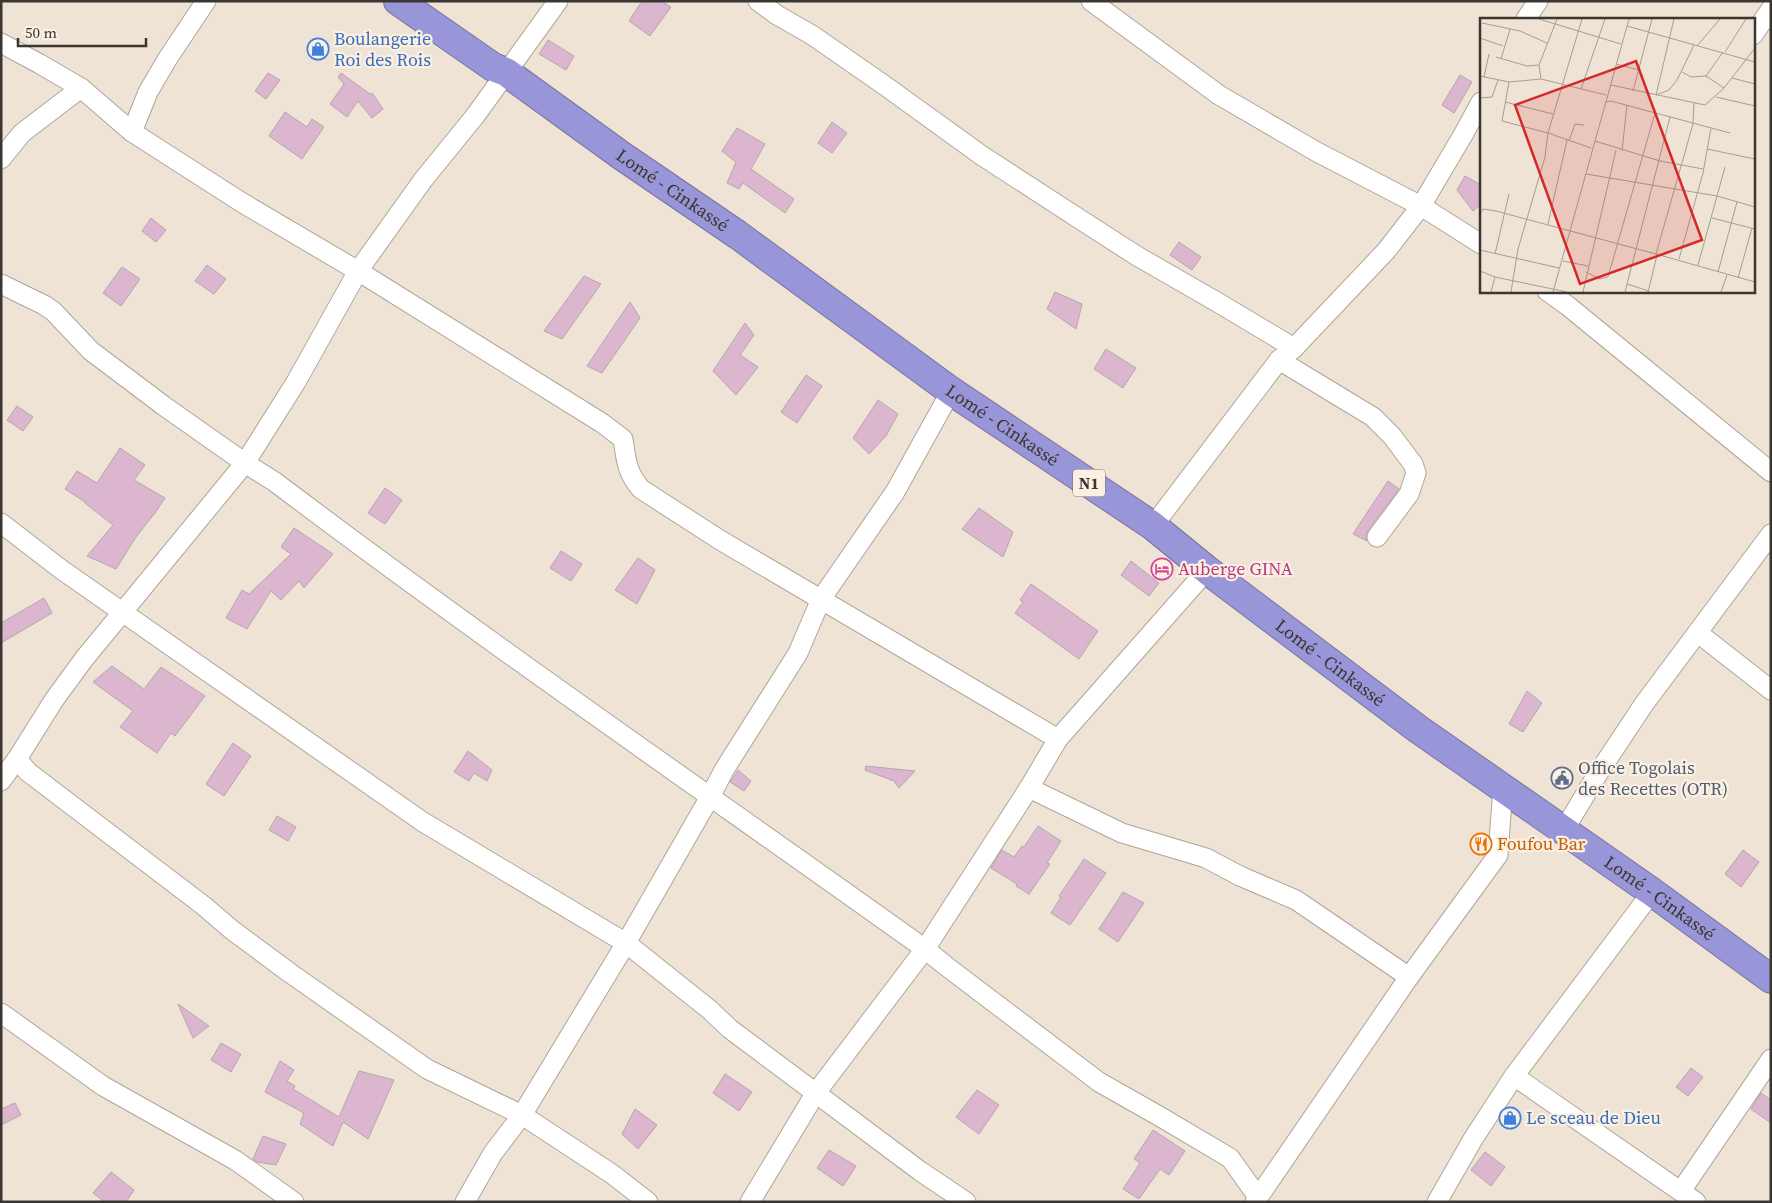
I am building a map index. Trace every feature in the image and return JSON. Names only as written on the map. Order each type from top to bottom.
[{"type":"highway","name":"Lomé - Cinkassé","points":[[398,1],[493,67],[506,72],[622,156],[738,235],[951,391],[1153,526],[1418,729],[1652,892],[1771,979]]},
{"type":"street","points":[[132,132],[148,92],[206,1]]},
{"type":"street","points":[[558,1],[475,116],[423,180],[358,271],[296,382],[245,463],[79,666],[7,768],[28,772],[290,973],[427,1070],[522,1115],[612,1174],[648,1202]]},
{"type":"street","points":[[758,1],[776,15],[812,35],[981,155],[1081,220],[1137,256],[1294,348]]},
{"type":"street","points":[[1091,1],[1219,95],[1317,152],[1421,206],[1480,243]]},
{"type":"street","points":[[1527,18],[1538,1]]},
{"type":"street","points":[[1754,34],[1771,9]]},
{"type":"street","points":[[1,44],[81,88],[132,132],[242,202],[358,271],[602,423],[623,440],[626,462],[632,478],[641,488],[720,540],[1058,739]]},
{"type":"street","points":[[1,159],[22,133],[81,88]]},
{"type":"street","points":[[1153,526],[1279,360],[1294,348],[1386,251],[1421,206],[1480,104]]},
{"type":"street","points":[[1,284],[53,311],[91,351],[164,406],[275,482],[540,676],[711,795],[926,949],[1099,1082],[1230,1158],[1257,1199],[1409,977],[1498,855],[1503,787]]},
{"type":"street","points":[[1551,292],[1572,299],[1771,472]]},
{"type":"street","points":[[1279,360],[1373,417],[1392,436],[1413,464],[1416,473],[1409,494],[1378,537]]},
{"type":"street","points":[[465,1202],[493,1153],[522,1115],[626,943],[724,770],[798,654],[821,599],[895,492],[951,391]]},
{"type":"street","points":[[1,523],[62,570],[423,822],[626,943],[710,1010],[730,1029],[815,1094],[920,1171],[966,1202]]},
{"type":"street","points":[[1564,830],[1597,775],[1644,704],[1771,534]]},
{"type":"street","points":[[750,1202],[815,1094],[926,949],[1029,788],[1058,739],[1208,570]]},
{"type":"street","points":[[1698,633],[1771,690]]},
{"type":"street","points":[[1029,788],[1122,833],[1206,858],[1240,876],[1296,900],[1409,977]]},
{"type":"street","points":[[1437,1202],[1473,1139],[1514,1076],[1652,892]]},
{"type":"street","points":[[1,1013],[103,1086],[235,1160],[294,1202]]},
{"type":"street","points":[[1514,1076],[1689,1197],[1771,1059]]},
{"type":"building","points":[[642,1],[661,1],[671,7],[650,36],[629,21]]},
{"type":"building","points":[[548,40],[574,56],[566,70],[539,54]]},
{"type":"building","points":[[268,73],[280,80],[266,99],[255,91]]},
{"type":"building","points":[[341,73],[370,94],[372,93],[383,109],[372,118],[358,101],[347,117],[330,104],[344,84],[338,77]]},
{"type":"building","points":[[1460,75],[1472,82],[1454,113],[1442,105]]},
{"type":"building","points":[[285,112],[307,127],[312,119],[324,127],[302,159],[269,136]]},
{"type":"building","points":[[832,122],[847,133],[832,153],[818,143]]},
{"type":"building","points":[[737,128],[765,144],[751,169],[794,199],[785,213],[743,183],[739,189],[727,183],[736,162],[722,151]]},
{"type":"building","points":[[1465,176],[1480,184],[1480,205],[1473,211],[1457,190]]},
{"type":"building","points":[[151,218],[166,230],[156,242],[142,231]]},
{"type":"building","points":[[1179,242],[1201,257],[1192,270],[1170,255]]},
{"type":"building","points":[[207,265],[226,279],[214,294],[195,281]]},
{"type":"building","points":[[122,267],[140,279],[121,306],[103,293]]},
{"type":"building","points":[[584,276],[601,284],[562,339],[544,331]]},
{"type":"building","points":[[1055,292],[1082,304],[1076,329],[1047,309]]},
{"type":"building","points":[[630,302],[640,318],[602,373],[587,366]]},
{"type":"building","points":[[745,323],[754,335],[740,355],[758,367],[736,395],[713,371]]},
{"type":"building","points":[[1106,349],[1136,368],[1123,388],[1094,369]]},
{"type":"building","points":[[806,375],[822,386],[797,423],[781,412]]},
{"type":"building","points":[[878,400],[898,414],[886,436],[869,454],[853,438]]},
{"type":"building","points":[[17,406],[33,417],[23,431],[7,420]]},
{"type":"building","points":[[120,448],[145,465],[134,480],[165,498],[136,537],[116,569],[87,556],[113,525],[85,502],[65,489],[77,471],[97,483]]},
{"type":"building","points":[[1388,481],[1399,489],[1368,530],[1366,535],[1367,541],[1353,534]]},
{"type":"building","points":[[385,488],[402,500],[385,524],[368,513]]},
{"type":"building","points":[[979,508],[1013,532],[1003,557],[962,529]]},
{"type":"building","points":[[294,528],[333,554],[304,588],[299,581],[281,600],[271,591],[247,629],[226,618],[242,590],[249,594],[291,554],[281,547]]},
{"type":"building","points":[[561,551],[582,564],[571,581],[550,568]]},
{"type":"building","points":[[638,558],[655,570],[637,604],[615,590]]},
{"type":"building","points":[[1131,561],[1159,583],[1149,596],[1121,575]]},
{"type":"building","points":[[1031,584],[1098,631],[1079,659],[1015,613],[1023,602],[1020,600]]},
{"type":"building","points":[[44,598],[52,613],[1,643],[1,623]]},
{"type":"building","points":[[112,666],[144,689],[161,667],[205,696],[175,736],[171,733],[157,753],[120,727],[133,711],[93,682]]},
{"type":"building","points":[[1527,691],[1542,703],[1523,732],[1509,724]]},
{"type":"building","points":[[233,743],[251,756],[224,796],[206,784]]},
{"type":"building","points":[[468,751],[492,770],[487,781],[474,773],[469,781],[454,772]]},
{"type":"building","points":[[866,766],[915,771],[899,788],[894,781],[865,770]]},
{"type":"building","points":[[738,770],[751,781],[744,791],[730,782]]},
{"type":"building","points":[[277,816],[296,827],[288,841],[269,830]]},
{"type":"building","points":[[1038,826],[1061,841],[1047,863],[1050,864],[1029,894],[991,868],[1002,850],[1014,857],[1022,846],[1024,847]]},
{"type":"building","points":[[1743,850],[1759,862],[1741,887],[1725,874]]},
{"type":"building","points":[[1084,859],[1106,873],[1070,925],[1051,913],[1061,897],[1059,896]]},
{"type":"building","points":[[1123,892],[1144,903],[1118,942],[1099,929]]},
{"type":"building","points":[[178,1004],[209,1026],[193,1038]]},
{"type":"building","points":[[221,1043],[241,1054],[231,1072],[211,1060]]},
{"type":"building","points":[[280,1061],[294,1070],[287,1081],[295,1086],[293,1089],[339,1117],[359,1071],[394,1080],[368,1139],[343,1122],[333,1146],[300,1124],[304,1113],[265,1092]]},
{"type":"building","points":[[1691,1068],[1703,1077],[1688,1096],[1676,1087]]},
{"type":"building","points":[[725,1074],[752,1092],[739,1111],[713,1093]]},
{"type":"building","points":[[977,1090],[999,1105],[979,1134],[956,1117]]},
{"type":"building","points":[[1761,1093],[1771,1100],[1771,1123],[1751,1109]]},
{"type":"building","points":[[15,1103],[21,1115],[1,1125],[1,1109]]},
{"type":"building","points":[[635,1109],[657,1125],[638,1149],[622,1134]]},
{"type":"building","points":[[1153,1130],[1185,1151],[1169,1175],[1160,1169],[1139,1199],[1123,1189],[1140,1163],[1134,1159]]},
{"type":"building","points":[[263,1136],[286,1144],[276,1165],[257,1162],[253,1159]]},
{"type":"building","points":[[829,1150],[856,1166],[843,1186],[817,1168]]},
{"type":"building","points":[[1485,1152],[1505,1167],[1491,1186],[1471,1170]]},
{"type":"building","points":[[111,1172],[134,1190],[126,1202],[105,1202],[93,1193]]},
{"type":"place","name":"Boulangerie Roi des Rois","points":[[318,49]]},
{"type":"place","name":"Auberge GINA","points":[[1162,569]]},
{"type":"place","name":"Office Togolais des Recettes (OTR)","points":[[1562,778]]},
{"type":"place","name":"Foufou Bar","points":[[1481,844]]},
{"type":"place","name":"Le sceau de Dieu","points":[[1510,1118]]}]
